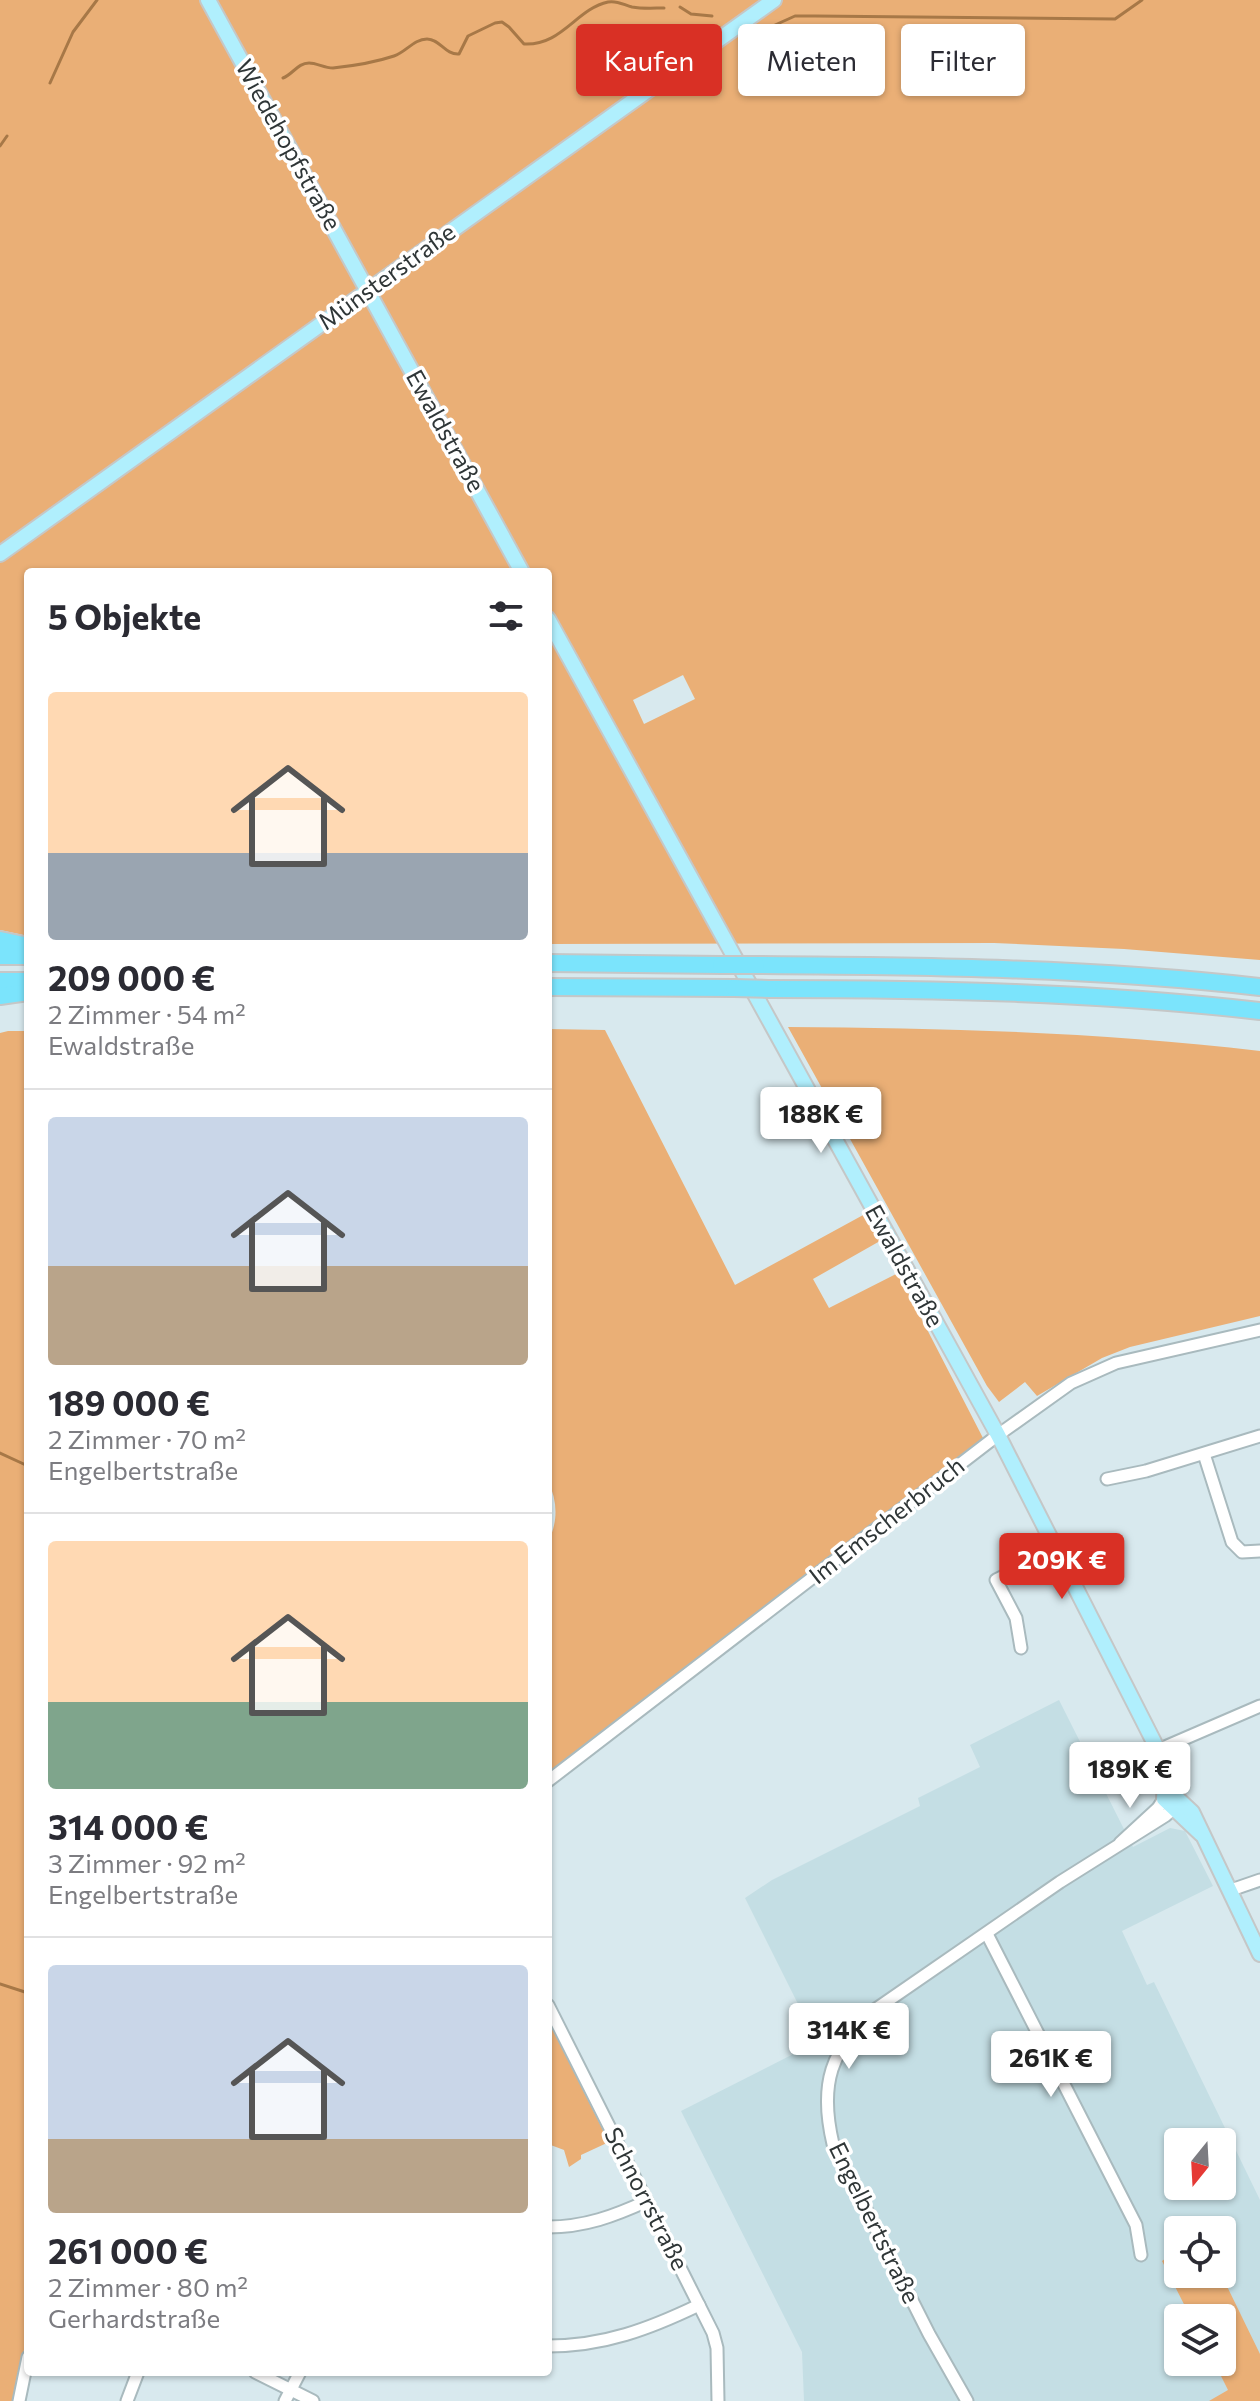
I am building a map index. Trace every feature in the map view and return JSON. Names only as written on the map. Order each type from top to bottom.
[{"type":"highway","points":[[0,940],[24,945]]},
{"type":"highway","points":[[0,956],[24,956]]},
{"type":"highway","points":[[552,963],[990,967],[1117,973],[1260,987]]},
{"type":"highway","points":[[0,981],[24,981]]},
{"type":"highway","points":[[552,987],[990,991],[1115,997],[1260,1011]]},
{"type":"highway","points":[[0,996],[24,993]]},
{"type":"main road","name":"Wiedehopfstraße","points":[[208,0],[367,291]]},
{"type":"main road","name":"Münsterstraße","points":[[0,554],[774,0]]},
{"type":"main road","name":"Ewaldstraße","points":[[367,291],[520,568]]},
{"type":"main road","name":"Ewaldstraße","points":[[552,626],[998,1435],[1158,1750],[1171,1802]]},
{"type":"main road","points":[[1171,1802],[1201,1834],[1260,1954]]},
{"type":"street","name":"Im Emscherbruch","points":[[552,1778],[998,1435],[1071,1383],[1116,1363],[1260,1330]]},
{"type":"street","points":[[1107,1479],[1146,1471],[1260,1436]]},
{"type":"street","points":[[1204,1454],[1232,1542],[1242,1552],[1260,1551]]},
{"type":"street","points":[[1021,1648],[1016,1618],[996,1580],[1057,1549]]},
{"type":"street","points":[[1158,1750],[1260,1706]]},
{"type":"street","name":"Engelbertstraße","points":[[967,2401],[929,2334],[833,2144],[827,2117],[826,2089],[831,2069],[856,2026],[876,2009],[1120,1843],[1158,1808],[1171,1802]]},
{"type":"street","points":[[1231,1890],[1260,1880]]},
{"type":"street","points":[[987,1934],[1136,2225],[1141,2255]]},
{"type":"street","name":"Schnorrstraße","points":[[552,2013],[713,2333],[717,2348],[718,2401]]},
{"type":"street","points":[[552,2227],[609,2219],[647,2201]]},
{"type":"street","points":[[552,2346],[585,2345],[628,2335],[651,2328],[699,2305]]},
{"type":"street","points":[[19,2401],[24,2376]]},
{"type":"street","points":[[127,2401],[136,2376]]},
{"type":"street","points":[[264,2376],[313,2401]]},
{"type":"street","points":[[285,2401],[298,2376]]},
{"type":"shaded area","points":[[0,0],[1260,0],[1260,960],[994,943],[552,944],[552,568],[24,568],[24,935],[0,930]],"holes":[[[683,675],[695,699],[644,724],[633,700]]]},
{"type":"shaded area","points":[[788,1027],[1024,1032],[1142,1039],[1260,1051],[1260,1316],[1130,1347],[1102,1358],[1037,1396],[1025,1382],[999,1402],[987,1386]]},
{"type":"shaded area","points":[[552,1029],[605,1030],[735,1285],[865,1214],[880,1241],[813,1279],[829,1308],[898,1273],[983,1438],[552,1770]]},
{"type":"shaded area","points":[[24,1031],[24,2350],[13,2401],[0,2401],[0,1033]]},
{"type":"shaded area","points":[[1059,1700],[1133,1847],[1170,1828],[1185,1831],[1213,1886],[1122,1931],[1147,1985],[1154,1982],[1225,2128],[1164,2128],[1164,2200],[1236,2200],[1236,2151],[1260,2200],[1260,2401],[804,2401],[802,2352],[681,2111],[817,2042],[745,1898],[772,1880],[920,1806],[918,1798],[980,1767],[970,1745]]},
{"type":"shaded area","points":[[552,2028],[609,2142],[581,2155],[581,2159],[569,2167],[564,2150],[552,2146]]},
{"type":"shaded area","points":[[1176,2288],[1228,2288],[1236,2304],[1184,2304]]},
{"type":"shaded area","points":[[1236,2305],[1260,2354],[1260,2401],[1209,2401],[1228,2390],[1221,2376],[1236,2376]]},
{"type":"waterway","points":[[50,83],[73,32],[97,0]]},
{"type":"waterway","points":[[777,24],[795,16],[1115,19],[1142,0]]},
{"type":"waterway","points":[[283,78],[305,63],[333,68],[364,64],[398,54],[414,43],[427,39],[459,54],[468,36],[502,22],[524,44],[537,43],[549,39],[587,12],[608,2],[636,8],[664,8]]},
{"type":"waterway","points":[[680,7],[691,14],[712,16]]},
{"type":"waterway","points":[[0,146],[7,136]]},
{"type":"waterway","points":[[0,1453],[24,1464]]},
{"type":"waterway","points":[[0,1984],[24,1992]]}]
